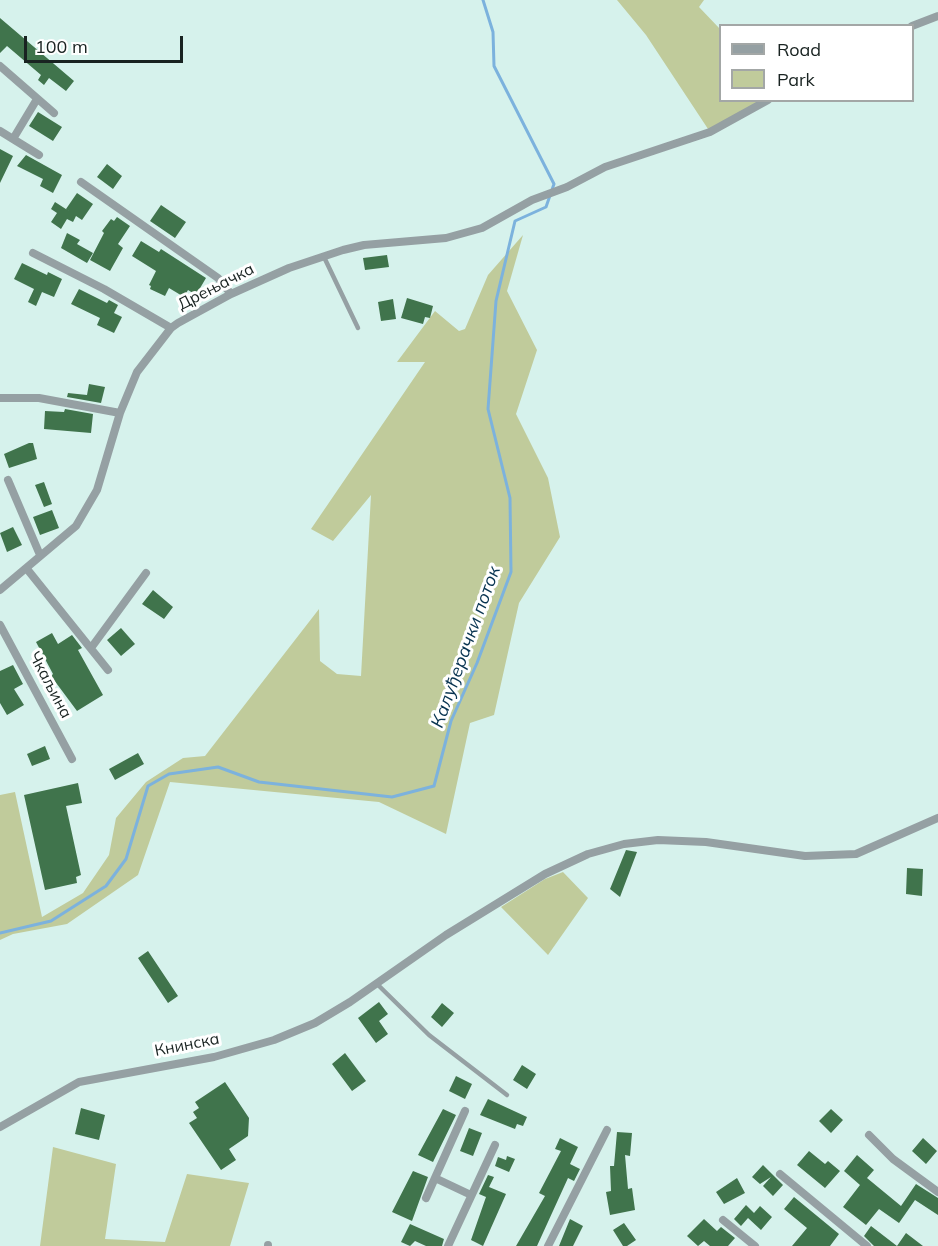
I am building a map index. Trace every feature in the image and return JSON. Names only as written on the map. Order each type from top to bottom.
[{"type":"street","points":[[914,25],[938,16]]},
{"type":"street","points":[[0,66],[54,113]]},
{"type":"street","points":[[13,139],[37,99]]},
{"type":"street","name":"Дрењачка","points":[[0,590],[76,526],[97,490],[120,413],[137,372],[171,328],[231,294],[324,257],[364,244],[414,243],[467,233],[605,167],[710,132],[764,102]]},
{"type":"street","points":[[0,131],[39,155]]},
{"type":"street","points":[[81,182],[218,278],[231,294]]},
{"type":"street","points":[[33,253],[104,289],[171,328]]},
{"type":"street","points":[[0,398],[39,398],[120,413]]},
{"type":"street","points":[[8,480],[40,555]]},
{"type":"street","points":[[27,568],[108,670]]},
{"type":"street","points":[[91,648],[146,573]]},
{"type":"street","name":"Чкаљина","points":[[0,625],[72,759]]},
{"type":"street","name":"Книнска","points":[[0,1127],[79,1082],[159,1065],[194,1062],[274,1040],[315,1023],[446,935],[536,879],[588,854],[624,844],[658,840],[706,842],[805,856],[847,855],[867,852],[938,818]]},
{"type":"street","points":[[426,1198],[465,1112]]},
{"type":"street","points":[[548,1246],[607,1130]]},
{"type":"street","points":[[869,1135],[893,1159],[938,1192]]},
{"type":"street","points":[[448,1246],[495,1145]]},
{"type":"street","points":[[780,1174],[867,1246]]},
{"type":"street","points":[[435,1178],[471,1195]]},
{"type":"street","points":[[723,1220],[754,1246]]},
{"type":"lane","points":[[324,257],[358,328]]},
{"type":"lane","points":[[376,983],[429,1035],[507,1095]]},
{"type":"green space","points":[[617,0],[704,0],[699,7],[719,28],[719,102],[766,102],[710,132],[646,35]]},
{"type":"green space","points":[[523,235],[507,291],[537,350],[516,414],[548,478],[560,537],[519,603],[494,715],[470,723],[446,834],[379,802],[170,782],[138,875],[67,924],[13,934],[0,940],[0,795],[15,792],[42,917],[83,893],[109,855],[116,818],[146,782],[183,758],[205,756],[319,609],[320,661],[337,674],[361,676],[371,495],[333,541],[311,529],[425,362],[397,362],[435,311],[459,331],[465,329],[488,275]]},
{"type":"green space","points":[[563,872],[588,898],[548,955],[501,907],[545,879]]},
{"type":"green space","points":[[53,1147],[116,1164],[105,1239],[165,1242],[187,1174],[249,1183],[230,1246],[40,1246]]},
{"type":"building","points":[[0,18],[74,81],[66,91],[49,78],[44,85],[38,80],[41,75],[7,46],[0,53]]},
{"type":"building","points":[[38,112],[62,127],[53,141],[29,126]]},
{"type":"building","points":[[0,149],[13,156],[0,183]]},
{"type":"building","points":[[26,155],[62,175],[53,193],[40,186],[43,179],[17,166]]},
{"type":"building","points":[[107,164],[122,176],[113,189],[97,177]]},
{"type":"building","points":[[77,193],[93,204],[82,220],[76,216],[73,222],[67,219],[61,229],[51,222],[57,213],[51,209],[55,202],[69,211],[66,209]]},
{"type":"building","points":[[161,205],[186,222],[175,238],[150,221]]},
{"type":"building","points":[[117,217],[130,226],[118,244],[123,248],[110,271],[90,260],[104,233],[102,231],[111,219],[114,221]]},
{"type":"building","points":[[67,233],[80,240],[77,244],[93,253],[87,263],[61,248]]},
{"type":"building","points":[[141,241],[159,252],[161,249],[206,278],[196,295],[188,290],[184,297],[169,288],[165,296],[150,289],[149,285],[156,271],[132,256]]},
{"type":"building","points":[[387,255],[389,267],[365,270],[363,258]]},
{"type":"building","points":[[22,263],[47,275],[48,272],[62,279],[54,297],[42,292],[36,306],[28,302],[34,289],[14,279]]},
{"type":"building","points":[[79,289],[107,303],[109,300],[118,305],[114,313],[122,317],[114,333],[97,325],[100,318],[71,304]]},
{"type":"building","points":[[407,298],[433,306],[430,318],[425,317],[423,324],[401,318]]},
{"type":"building","points":[[393,299],[396,319],[381,321],[378,302]]},
{"type":"building","points":[[89,384],[105,387],[101,403],[67,397],[68,393],[87,395]]},
{"type":"building","points":[[65,409],[93,414],[91,433],[44,429],[45,411],[64,412]]},
{"type":"building","points":[[33,443],[37,459],[9,468],[4,454]]},
{"type":"building","points":[[44,482],[52,504],[44,507],[35,485]]},
{"type":"building","points":[[52,510],[59,528],[40,535],[33,517]]},
{"type":"building","points":[[13,527],[22,545],[7,552],[0,533]]},
{"type":"building","points":[[153,590],[173,607],[164,619],[142,604]]},
{"type":"building","points":[[121,628],[135,644],[121,656],[107,640]]},
{"type":"building","points":[[52,633],[58,644],[72,635],[82,648],[78,650],[103,695],[77,711],[51,676],[53,674],[36,642]]},
{"type":"building","points":[[13,665],[23,684],[14,689],[24,705],[7,715],[0,703],[0,671]]},
{"type":"building","points":[[45,746],[50,759],[32,766],[27,754]]},
{"type":"building","points":[[138,753],[144,764],[115,780],[109,769]]},
{"type":"building","points":[[78,783],[82,803],[66,806],[81,875],[76,877],[77,883],[45,890],[24,795]]},
{"type":"building","points":[[626,850],[637,852],[620,897],[610,889]]},
{"type":"building","points":[[907,868],[923,869],[922,896],[906,894]]},
{"type":"building","points":[[148,951],[178,996],[168,1003],[138,958]]},
{"type":"building","points":[[379,1002],[388,1014],[379,1021],[388,1034],[376,1043],[358,1018]]},
{"type":"building","points":[[442,1003],[454,1013],[442,1027],[431,1017]]},
{"type":"building","points":[[345,1053],[366,1081],[352,1091],[332,1064]]},
{"type":"building","points":[[522,1065],[536,1074],[527,1089],[513,1080]]},
{"type":"building","points":[[456,1076],[472,1084],[465,1099],[449,1091]]},
{"type":"building","points":[[225,1082],[249,1118],[248,1136],[229,1149],[236,1160],[221,1170],[189,1123],[197,1118],[193,1112],[199,1108],[195,1102]]},
{"type":"building","points":[[488,1099],[527,1117],[523,1126],[517,1124],[515,1129],[480,1115]]},
{"type":"building","points":[[81,1108],[105,1115],[99,1140],[75,1134]]},
{"type":"building","points":[[443,1109],[456,1115],[433,1162],[418,1155]]},
{"type":"building","points":[[831,1109],[843,1120],[831,1133],[819,1121]]},
{"type":"building","points":[[469,1128],[482,1133],[473,1156],[460,1151]]},
{"type":"building","points":[[617,1132],[632,1133],[630,1156],[625,1155],[628,1189],[632,1188],[635,1210],[610,1215],[606,1192],[611,1191],[610,1166],[614,1166]]},
{"type":"building","points":[[560,1138],[578,1147],[570,1164],[580,1169],[574,1181],[568,1178],[537,1246],[516,1246],[545,1196],[539,1193],[561,1151],[555,1149]]},
{"type":"building","points":[[923,1138],[937,1151],[926,1164],[912,1151]]},
{"type":"building","points":[[809,1151],[825,1164],[828,1161],[840,1171],[825,1188],[797,1165]]},
{"type":"building","points":[[857,1155],[874,1170],[867,1178],[901,1206],[916,1184],[938,1198],[938,1215],[915,1200],[899,1223],[879,1209],[866,1225],[843,1207],[860,1185],[844,1171]]},
{"type":"building","points":[[507,1156],[515,1159],[509,1172],[495,1166],[498,1157],[506,1160]]},
{"type":"building","points":[[763,1165],[783,1185],[773,1196],[763,1186],[771,1177],[760,1184],[752,1177]]},
{"type":"building","points":[[413,1171],[428,1177],[412,1221],[392,1212]]},
{"type":"building","points":[[488,1175],[494,1177],[489,1187],[506,1194],[483,1246],[471,1240],[486,1197],[479,1194]]},
{"type":"building","points":[[737,1178],[745,1193],[724,1204],[716,1192]]},
{"type":"building","points":[[794,1197],[839,1234],[830,1246],[792,1246],[807,1228],[784,1209]]},
{"type":"building","points":[[746,1205],[754,1213],[760,1206],[772,1217],[761,1230],[748,1218],[741,1226],[734,1219]]},
{"type":"building","points":[[570,1219],[583,1226],[573,1246],[559,1246]]},
{"type":"building","points":[[704,1219],[717,1231],[721,1227],[735,1238],[728,1246],[710,1246],[704,1241],[698,1246],[687,1236]]},
{"type":"building","points":[[624,1223],[636,1240],[627,1246],[623,1246],[613,1230]]},
{"type":"building","points":[[410,1224],[444,1239],[442,1246],[426,1246],[415,1241],[410,1246],[401,1242]]},
{"type":"building","points":[[871,1226],[897,1246],[874,1246],[864,1236]]},
{"type":"building","points":[[906,1233],[923,1246],[897,1246]]},
{"type":"waterway","name":"Калуђерачки поток","points":[[0,933],[51,921],[106,886],[126,859],[148,786],[169,774],[218,767],[259,782],[392,797],[434,786],[451,721],[477,663],[511,572],[510,498],[488,409],[496,301],[515,221],[546,207],[554,184],[494,66],[493,32],[483,0]]}]
